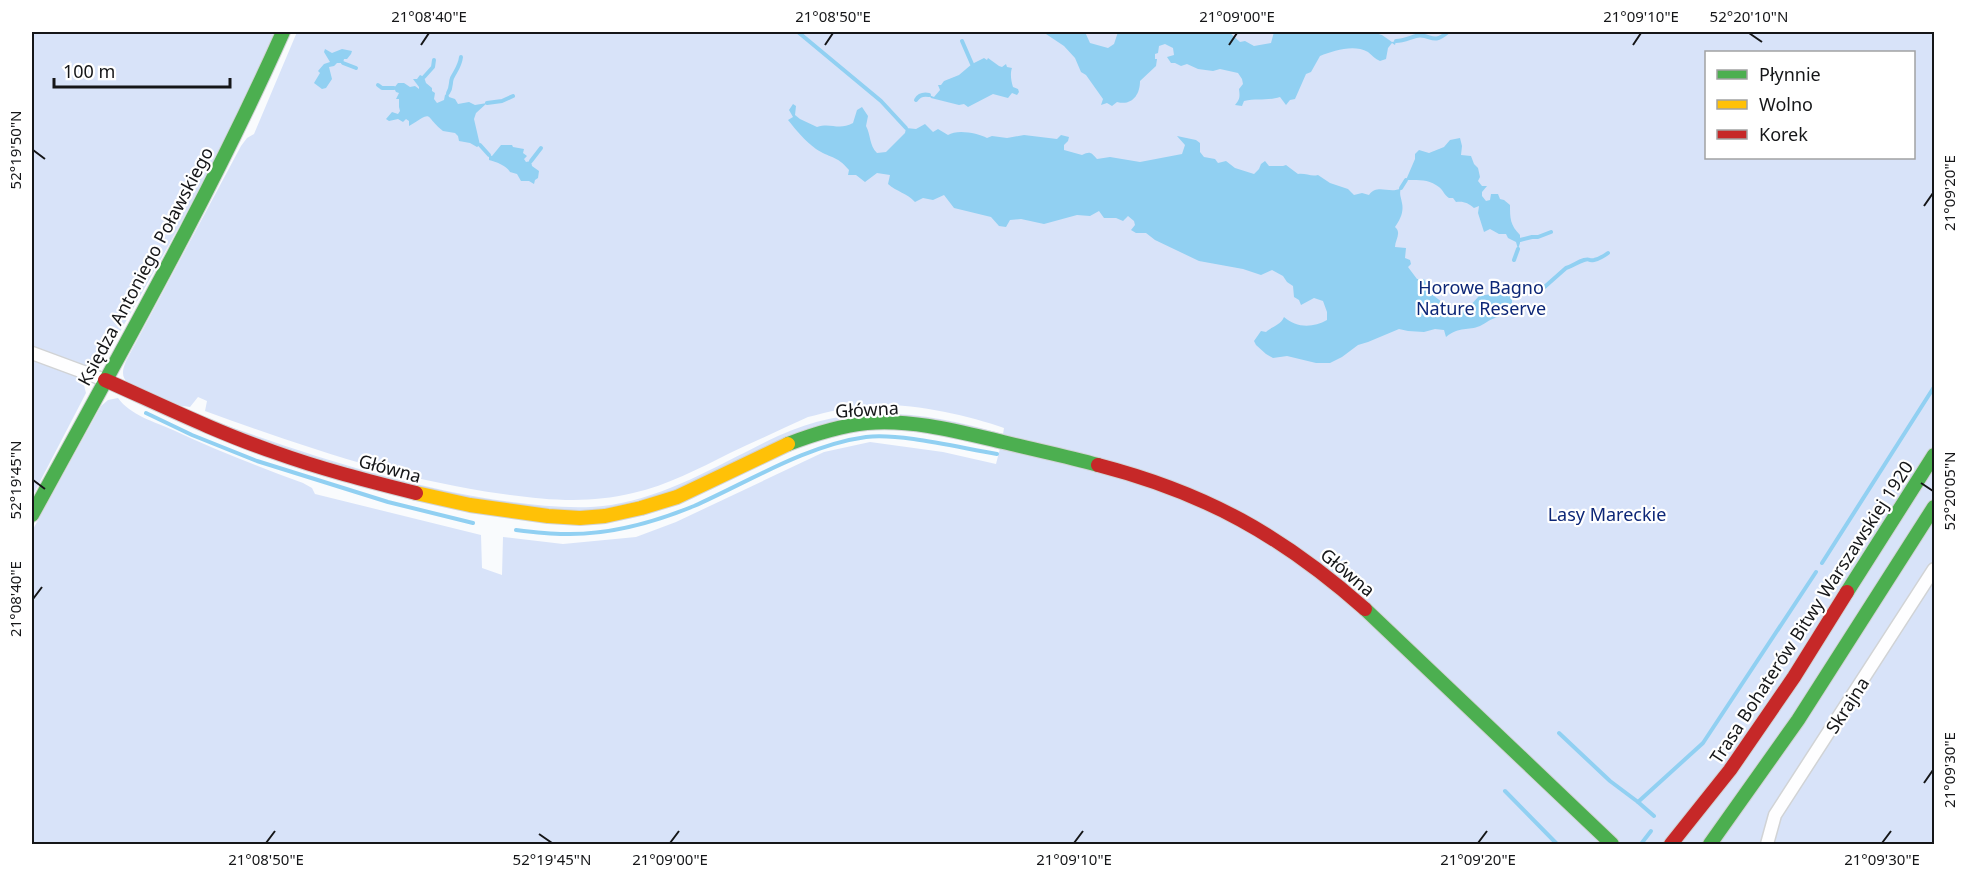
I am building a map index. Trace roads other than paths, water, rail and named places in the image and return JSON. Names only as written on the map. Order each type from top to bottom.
[{"type":"main road","name":"Księdza Antoniego Poławskiego","points":[[32,515],[237,133],[283,32]]},
{"type":"main road","name":"Główna","points":[[105,380],[264,449],[318,467],[436,499],[548,517],[586,518],[620,513],[663,502],[805,436],[832,428],[865,423],[936,428],[1073,458],[1136,475],[1194,496],[1235,516],[1317,567],[1397,639],[1612,844]]},
{"type":"main road","name":"Trasa Bohaterów Bitwy Warszawskiej 1920","points":[[1671,844],[1730,770],[1794,678],[1935,455]]},
{"type":"main road","points":[[1710,844],[1831,671],[1935,507]]},
{"type":"street","name":"Główna","points":[[32,353],[105,380]]},
{"type":"street","name":"Skrajna","points":[[1767,844],[1775,814],[1935,569]]},
{"type":"water","points":[[1036,32],[1085,32],[1090,43],[1108,48],[1114,44],[1118,32],[1229,32],[1240,42],[1245,41],[1254,46],[1271,43],[1274,32],[1372,32],[1392,42],[1396,41],[1395,45],[1392,43],[1388,48],[1386,59],[1380,61],[1368,52],[1356,49],[1344,49],[1320,56],[1311,72],[1306,74],[1295,99],[1290,100],[1286,105],[1280,97],[1244,101],[1242,106],[1235,105],[1239,98],[1239,89],[1243,84],[1238,73],[1220,69],[1213,71],[1198,69],[1187,64],[1181,66],[1171,63],[1167,57],[1174,55],[1173,48],[1165,44],[1159,46],[1158,53],[1155,54],[1156,66],[1140,81],[1137,95],[1131,101],[1117,102],[1112,106],[1107,103],[1101,105],[1103,99],[1064,46],[1046,34]]},
{"type":"water","points":[[325,49],[332,53],[342,49],[352,51],[343,63],[329,67],[332,79],[326,88],[322,89],[314,83],[320,73],[318,71],[324,64],[330,62],[324,52]]},
{"type":"water","points":[[984,58],[987,60],[988,58],[999,66],[1006,64],[1007,67],[1012,68],[1012,82],[1013,87],[1018,89],[1017,95],[1012,93],[1008,98],[993,94],[968,107],[964,104],[959,105],[931,98],[929,95],[934,97],[940,90],[938,85],[959,75]]},
{"type":"water","points":[[420,75],[432,88],[437,103],[444,100],[448,93],[449,97],[455,99],[458,104],[487,103],[476,113],[474,119],[480,145],[477,147],[459,141],[455,133],[443,131],[428,116],[409,126],[409,121],[406,119],[403,122],[398,119],[389,121],[386,119],[392,112],[398,114],[400,111],[399,99],[396,99],[399,93],[394,88],[398,83],[404,83],[419,89],[413,79],[417,79]]},
{"type":"water","points":[[793,104],[796,106],[795,115],[817,127],[843,126],[853,123],[857,110],[862,107],[868,116],[866,126],[877,153],[886,152],[905,133],[906,128],[916,129],[925,124],[933,132],[938,129],[948,135],[962,132],[987,138],[1024,135],[1057,139],[1061,135],[1069,137],[1064,150],[1082,155],[1090,153],[1097,159],[1110,157],[1140,162],[1182,154],[1185,145],[1177,136],[1200,143],[1200,152],[1204,157],[1215,159],[1218,163],[1226,161],[1235,168],[1254,174],[1265,161],[1269,166],[1286,165],[1298,174],[1318,175],[1330,183],[1348,189],[1354,195],[1362,193],[1369,195],[1380,189],[1397,190],[1401,188],[1402,210],[1395,227],[1398,234],[1395,247],[1406,248],[1405,258],[1410,260],[1411,264],[1408,267],[1417,279],[1424,279],[1430,293],[1442,302],[1446,310],[1456,313],[1468,308],[1479,296],[1497,293],[1512,287],[1512,303],[1499,317],[1480,326],[1456,331],[1446,337],[1444,330],[1435,329],[1424,332],[1399,329],[1358,345],[1330,363],[1316,363],[1287,356],[1273,358],[1254,341],[1261,331],[1266,332],[1284,317],[1299,325],[1316,324],[1327,320],[1327,312],[1323,301],[1314,298],[1301,305],[1294,297],[1293,286],[1283,276],[1272,270],[1261,275],[1243,269],[1199,261],[1155,240],[1146,233],[1136,233],[1131,230],[1135,225],[1128,216],[1123,221],[1116,218],[1104,218],[1099,211],[1090,216],[1077,215],[1044,224],[1021,219],[1010,220],[1006,227],[999,226],[991,217],[954,208],[944,195],[933,200],[923,198],[915,202],[888,184],[890,175],[877,173],[865,182],[856,175],[848,175],[849,170],[845,165],[812,146],[788,120],[793,117],[789,110]]},
{"type":"water","points":[[1460,138],[1461,155],[1471,156],[1478,168],[1480,177],[1478,181],[1482,186],[1487,186],[1482,196],[1486,201],[1490,200],[1491,194],[1498,194],[1500,199],[1510,205],[1511,221],[1520,235],[1518,249],[1516,242],[1508,238],[1506,234],[1499,234],[1490,229],[1484,232],[1478,213],[1479,206],[1474,208],[1466,203],[1456,202],[1453,198],[1447,197],[1439,187],[1423,180],[1406,180],[1415,154],[1419,150],[1429,153],[1444,147],[1450,140]]},
{"type":"water","points":[[501,145],[512,145],[524,149],[523,153],[527,156],[524,159],[526,162],[531,161],[532,166],[539,171],[534,184],[521,181],[517,174],[489,160],[489,155],[492,156]]},
{"type":"waterway","points":[[798,32],[881,101],[906,128]]},
{"type":"waterway","points":[[1396,41],[1416,36],[1435,39],[1448,32]]},
{"type":"waterway","points":[[962,41],[972,64]]},
{"type":"waterway","points":[[448,93],[461,57]]},
{"type":"waterway","points":[[424,77],[433,67],[434,60]]},
{"type":"waterway","points":[[343,63],[356,68]]},
{"type":"waterway","points":[[378,85],[382,88],[394,88]]},
{"type":"waterway","points":[[916,100],[922,95],[929,95]]},
{"type":"waterway","points":[[487,103],[502,101],[513,96]]},
{"type":"waterway","points":[[480,145],[489,155]]},
{"type":"waterway","points":[[531,161],[541,148]]},
{"type":"waterway","points":[[1401,188],[1406,180]]},
{"type":"waterway","points":[[1520,240],[1551,232]]},
{"type":"waterway","points":[[1514,260],[1518,249]]},
{"type":"waterway","points":[[1540,291],[1566,268],[1584,260],[1598,259],[1608,253]]},
{"type":"waterway","points":[[1822,563],[1934,387]]},
{"type":"waterway","points":[[146,413],[192,435],[257,461],[388,502],[473,523]]},
{"type":"waterway","points":[[516,530],[581,534],[614,530],[647,522],[694,506],[800,456],[844,441],[866,437],[914,439],[997,454]]},
{"type":"waterway","points":[[1654,816],[1638,802],[1703,743],[1816,572]]},
{"type":"waterway","points":[[1559,733],[1610,781],[1638,802]]},
{"type":"waterway","points":[[1505,791],[1557,844]]},
{"type":"waterway","points":[[1641,844],[1651,831]]},
{"type":"park label","name":"Horowe Bagno Nature Reserve","points":[[1481,297]]},
{"type":"park label","name":"Lasy Mareckie","points":[[1607,514]]}]
